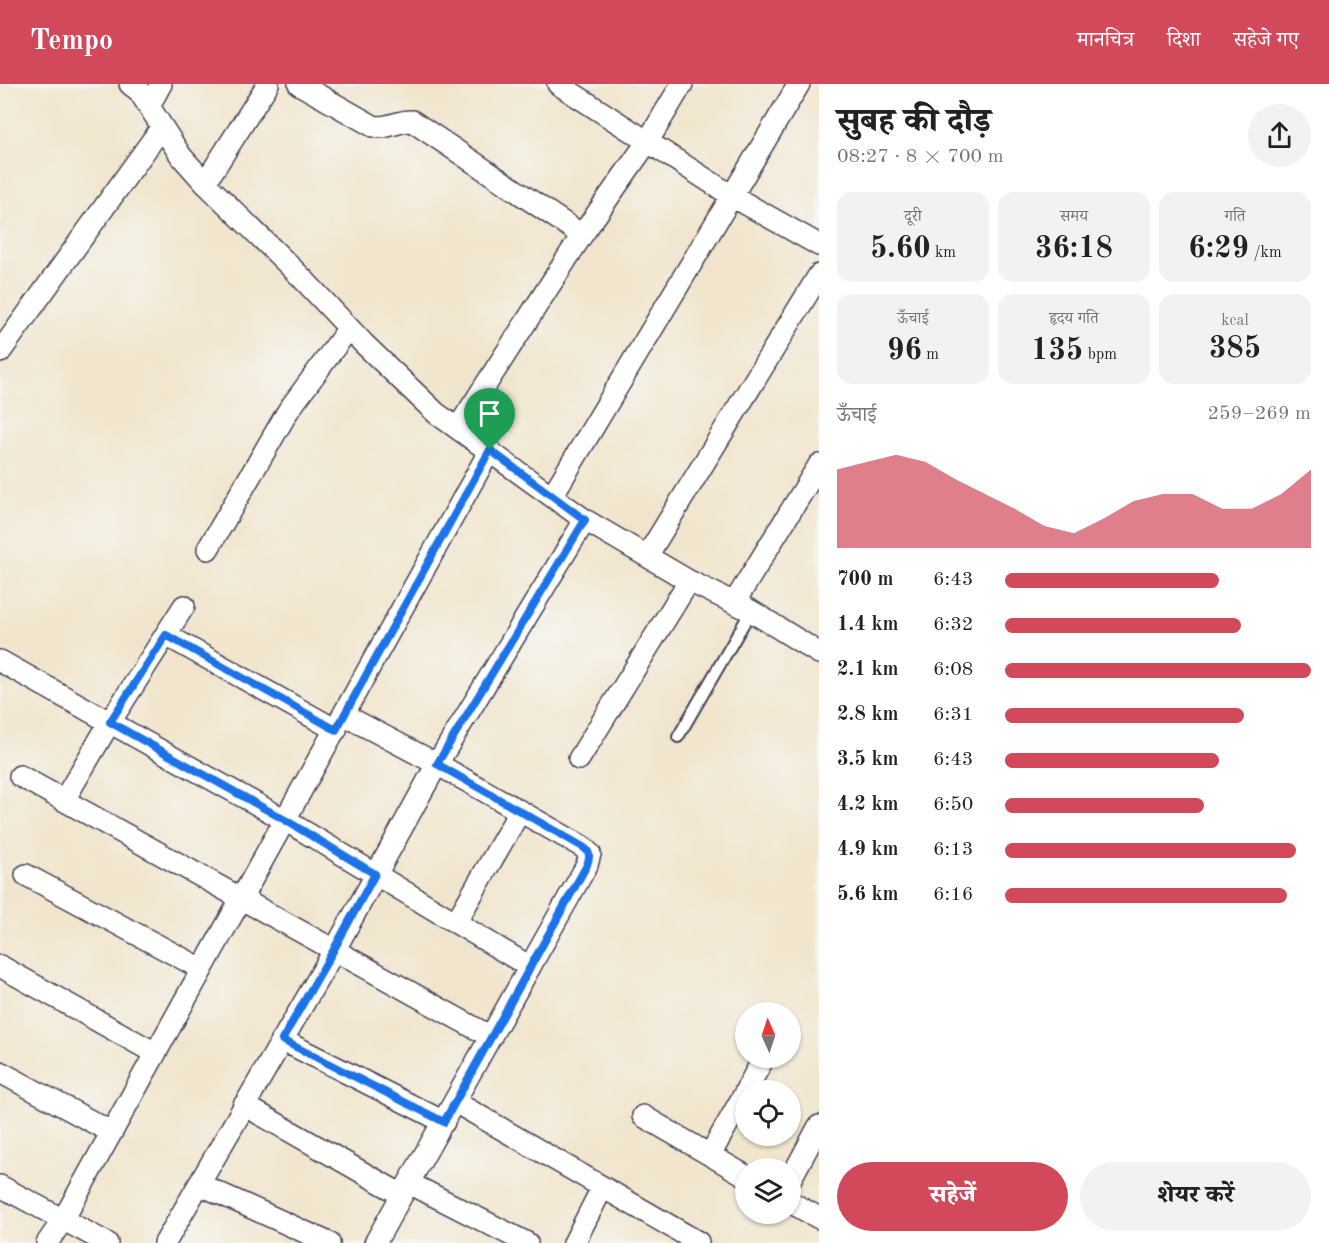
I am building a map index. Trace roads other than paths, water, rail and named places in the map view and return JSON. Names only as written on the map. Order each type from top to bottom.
[{"type":"street","points":[[130,84],[149,106],[181,156],[205,183],[303,279],[401,381],[436,413],[585,520],[689,581],[742,607],[819,653]]},
{"type":"street","points":[[149,106],[161,84]]},
{"type":"street","points":[[205,183],[268,84]]},
{"type":"street","points":[[299,84],[373,126],[383,127],[401,121],[412,121],[582,235]]},
{"type":"street","points":[[558,84],[732,196],[819,245]]},
{"type":"street","points":[[458,429],[582,235],[648,141],[682,84]]},
{"type":"street","points":[[552,496],[799,84]]},
{"type":"street","points":[[0,351],[162,127]]},
{"type":"street","points":[[646,556],[819,275]]},
{"type":"street","points":[[208,549],[288,411],[349,328]]},
{"type":"street","points":[[47,1243],[63,1220],[490,450]]},
{"type":"street","points":[[742,607],[819,465]]},
{"type":"street","points":[[165,1243],[333,951],[437,764],[585,520]]},
{"type":"street","points":[[579,759],[689,581]]},
{"type":"street","points":[[64,800],[110,722],[184,606]]},
{"type":"street","points":[[166,635],[340,723],[437,764],[583,847],[590,854],[587,865],[375,1243]]},
{"type":"street","points":[[0,661],[285,820],[530,967]]},
{"type":"street","points":[[20,776],[491,1037]]},
{"type":"street","points":[[456,922],[520,811]]},
{"type":"street","points":[[26,875],[202,969]]},
{"type":"street","points":[[0,966],[155,1053]]},
{"type":"street","points":[[282,1040],[444,1122]]},
{"type":"street","points":[[0,1072],[111,1132]]},
{"type":"street","points":[[455,1102],[698,1242]]},
{"type":"street","points":[[244,1106],[406,1189],[527,1243]]},
{"type":"street","points":[[710,1155],[735,1111]]},
{"type":"street","points":[[643,1116],[735,1170]]},
{"type":"street","points":[[801,1160],[819,1126]]},
{"type":"street","points":[[199,1184],[329,1243]]},
{"type":"street","points":[[0,1186],[107,1243]]},
{"type":"street","points":[[574,1243],[602,1188]]},
{"type":"street","points":[[801,1208],[819,1218]]},
{"type":"lane","points":[[678,736],[742,607]]}]
